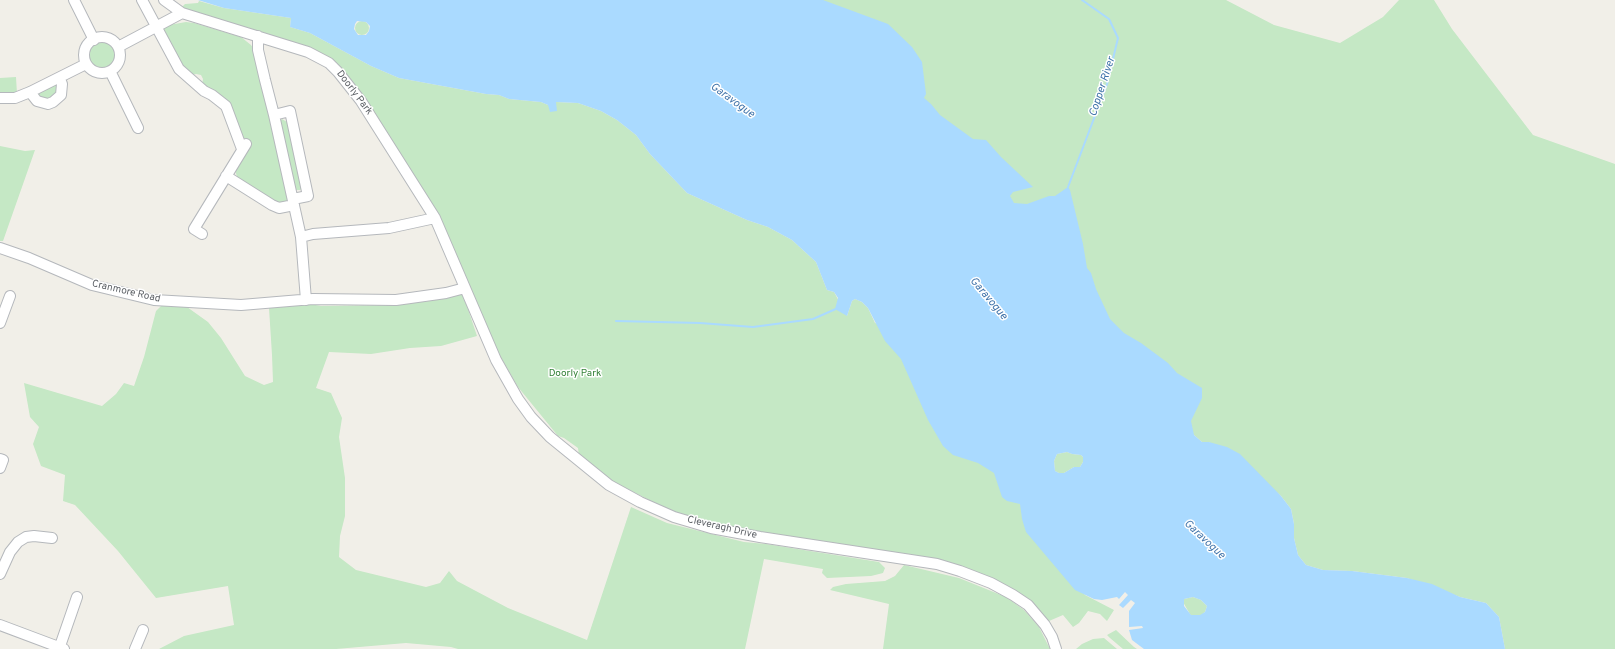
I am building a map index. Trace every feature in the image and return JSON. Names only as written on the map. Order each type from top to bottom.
[{"type":"street","points":[[74,0],[94,40]]},
{"type":"street","points":[[142,0],[179,69],[226,106],[244,146],[194,229],[202,234]]},
{"type":"street","name":"Doorly Park","points":[[164,0],[182,13],[207,22],[308,52],[329,63],[361,101],[435,218],[465,288]]},
{"type":"street","points":[[118,47],[182,13]]},
{"type":"street","points":[[258,36],[259,54],[301,237],[306,300],[396,300],[446,293],[465,288]]},
{"type":"street","points":[[102,37],[114,42],[118,47],[120,55],[119,62],[110,71],[102,73],[96,72],[90,69],[86,64],[84,52],[87,45],[94,40],[102,37]]},
{"type":"street","points":[[0,98],[15,98],[60,79],[86,64]]},
{"type":"street","points":[[110,71],[138,128]]},
{"type":"street","points":[[30,92],[37,101],[48,104],[53,102],[58,99],[62,89],[60,79]]},
{"type":"street","points":[[226,176],[279,208],[308,196],[290,111],[274,114]]},
{"type":"street","points":[[301,237],[313,234],[389,228],[435,218]]},
{"type":"street","name":"Cranmore Road","points":[[0,248],[29,258],[92,285],[154,300],[241,305],[306,300]]},
{"type":"street","name":"Cleveragh Drive","points":[[465,288],[496,360],[518,399],[531,417],[550,437],[609,485],[640,502],[674,517],[711,528],[775,540],[937,564],[960,571],[990,583],[1028,605],[1045,625],[1052,637],[1056,649]]},
{"type":"street","points":[[0,323],[10,296]]},
{"type":"street","points":[[0,459],[2,460],[0,468]]},
{"type":"street","points":[[0,572],[10,552],[18,542],[26,537],[34,536],[52,538]]},
{"type":"street","points":[[0,625],[61,648],[77,598]]},
{"type":"street","points":[[135,649],[143,630]]},
{"type":"green space","points":[[721,0],[1226,0],[1274,25],[1340,43],[1383,17],[1399,0],[1434,0],[1452,29],[1533,135],[1615,164],[1615,649],[1505,649],[1499,617],[1486,603],[1460,597],[1407,578],[1352,571],[1323,570],[1306,565],[1298,555],[1294,538],[1294,524],[1291,509],[1281,496],[1209,442],[1202,442],[1194,435]]},
{"type":"green space","points":[[199,1],[224,8],[291,18],[290,27],[310,33],[371,66],[399,78],[499,95],[509,99],[541,102],[548,105],[556,102],[578,103],[601,111],[617,120],[636,135],[650,154],[687,193],[747,220],[768,227],[792,240],[816,262],[827,290],[834,292],[847,316],[852,301],[855,299],[862,302],[868,308],[875,323],[903,330],[1085,595],[1114,610],[1107,621],[1100,614],[1088,611],[1079,623],[1073,627],[1063,615],[1049,621],[1030,601],[954,564],[928,557],[861,549],[734,528],[693,518],[667,509],[614,482],[579,456],[578,448],[564,438],[558,436],[518,387],[495,347],[452,249],[347,75],[287,41],[181,8],[185,4],[198,3]]},
{"type":"green space","points":[[359,21],[365,21],[369,25],[369,31],[365,35],[359,35],[355,31],[355,25]]},
{"type":"green space","points":[[186,22],[241,37],[251,45],[255,51],[289,195],[286,203],[280,205],[238,180],[235,170],[248,140],[245,138],[239,138],[230,107],[207,90],[206,85],[202,85],[203,79],[201,75],[192,75],[182,65],[161,31],[169,25]]},
{"type":"green space","points":[[102,40],[108,41],[116,49],[116,61],[108,69],[102,70],[96,69],[88,61],[87,55],[88,49],[96,41]]},
{"type":"green space","points":[[16,77],[17,94],[0,95],[0,78]]},
{"type":"green space","points":[[57,83],[57,94],[48,100],[41,98],[36,93]]},
{"type":"green space","points":[[282,119],[287,122],[302,188],[300,190],[295,190],[280,121]]},
{"type":"green space","points":[[0,146],[25,151],[35,150],[3,241],[0,241]]},
{"type":"green space","points":[[463,294],[477,336],[441,346],[410,348],[371,354],[329,352],[316,388],[331,393],[342,418],[339,437],[345,478],[345,516],[340,536],[339,557],[356,570],[426,587],[440,583],[449,571],[457,581],[508,608],[587,640],[631,507],[667,523],[744,542],[766,544],[879,562],[885,568],[883,573],[871,576],[827,578],[822,573],[823,569],[764,559],[745,649],[458,649],[406,643],[336,649],[159,649],[184,636],[234,625],[228,586],[156,598],[118,551],[75,505],[63,501],[65,475],[41,466],[33,444],[39,427],[30,417],[24,383],[102,406],[116,394],[124,383],[134,386],[144,357],[156,311],[163,304],[178,304],[187,307],[208,322],[221,338],[245,376],[264,385],[273,382],[269,308],[310,304],[321,306],[393,305],[430,301]]},
{"type":"green space","points":[[1067,452],[1081,455],[1083,457],[1083,462],[1080,467],[1074,467],[1064,473],[1055,471],[1054,461],[1057,454]]},
{"type":"green space","points":[[904,565],[959,578],[1006,597],[1024,610],[1039,627],[1050,649],[883,649],[889,604],[830,590],[833,587],[846,584],[885,581],[895,576]]},
{"type":"green space","points":[[1193,597],[1201,600],[1207,606],[1205,612],[1200,616],[1191,616],[1183,602],[1184,599]]},
{"type":"green space","points":[[1116,630],[1137,649],[1123,649],[1107,635]]},
{"type":"green space","points":[[1104,638],[1117,649],[1076,649],[1082,644],[1093,639]]},
{"type":"water","name":"Garavogue","points":[[198,0],[823,0],[888,24],[912,47],[922,62],[926,94],[924,98],[940,115],[973,139],[986,140],[1001,157],[1033,187],[1013,192],[1010,196],[1014,203],[1027,204],[1049,196],[1055,196],[1068,187],[1083,244],[1087,268],[1091,273],[1096,289],[1110,319],[1124,333],[1141,343],[1168,363],[1177,373],[1202,388],[1202,398],[1191,421],[1194,435],[1202,442],[1209,442],[1227,447],[1240,454],[1281,496],[1291,509],[1294,524],[1294,538],[1298,555],[1306,565],[1323,570],[1352,571],[1407,578],[1432,584],[1460,597],[1486,603],[1499,617],[1505,649],[1144,649],[1132,640],[1129,630],[1143,628],[1142,626],[1129,627],[1129,611],[1135,603],[1131,600],[1123,608],[1119,605],[1128,595],[1125,592],[1119,599],[1117,597],[1102,600],[1094,599],[1075,590],[1026,532],[1020,504],[1007,501],[1002,497],[994,473],[978,463],[953,455],[943,446],[928,420],[901,359],[885,341],[868,308],[862,302],[855,299],[852,301],[847,316],[835,309],[838,298],[834,292],[827,290],[816,262],[792,240],[768,227],[747,220],[687,193],[650,154],[636,135],[617,120],[601,111],[578,103],[556,102],[557,111],[550,112],[548,105],[541,102],[509,99],[499,95],[399,78],[371,66],[310,33],[290,27],[291,18],[224,8]],"holes":[[[357,21],[366,22],[370,26],[366,35],[358,35],[354,29]],[[1067,452],[1081,455],[1083,457],[1083,462],[1080,467],[1074,467],[1064,473],[1059,473],[1055,471],[1054,461],[1057,454]],[[1193,597],[1201,600],[1207,606],[1205,612],[1200,615],[1191,615],[1184,606],[1184,599]]]},
{"type":"waterway","name":"Copper River","points":[[1068,187],[1107,84],[1118,38],[1109,19],[1082,0]]},
{"type":"waterway","points":[[616,321],[700,323],[753,327],[813,319],[838,308]]}]
